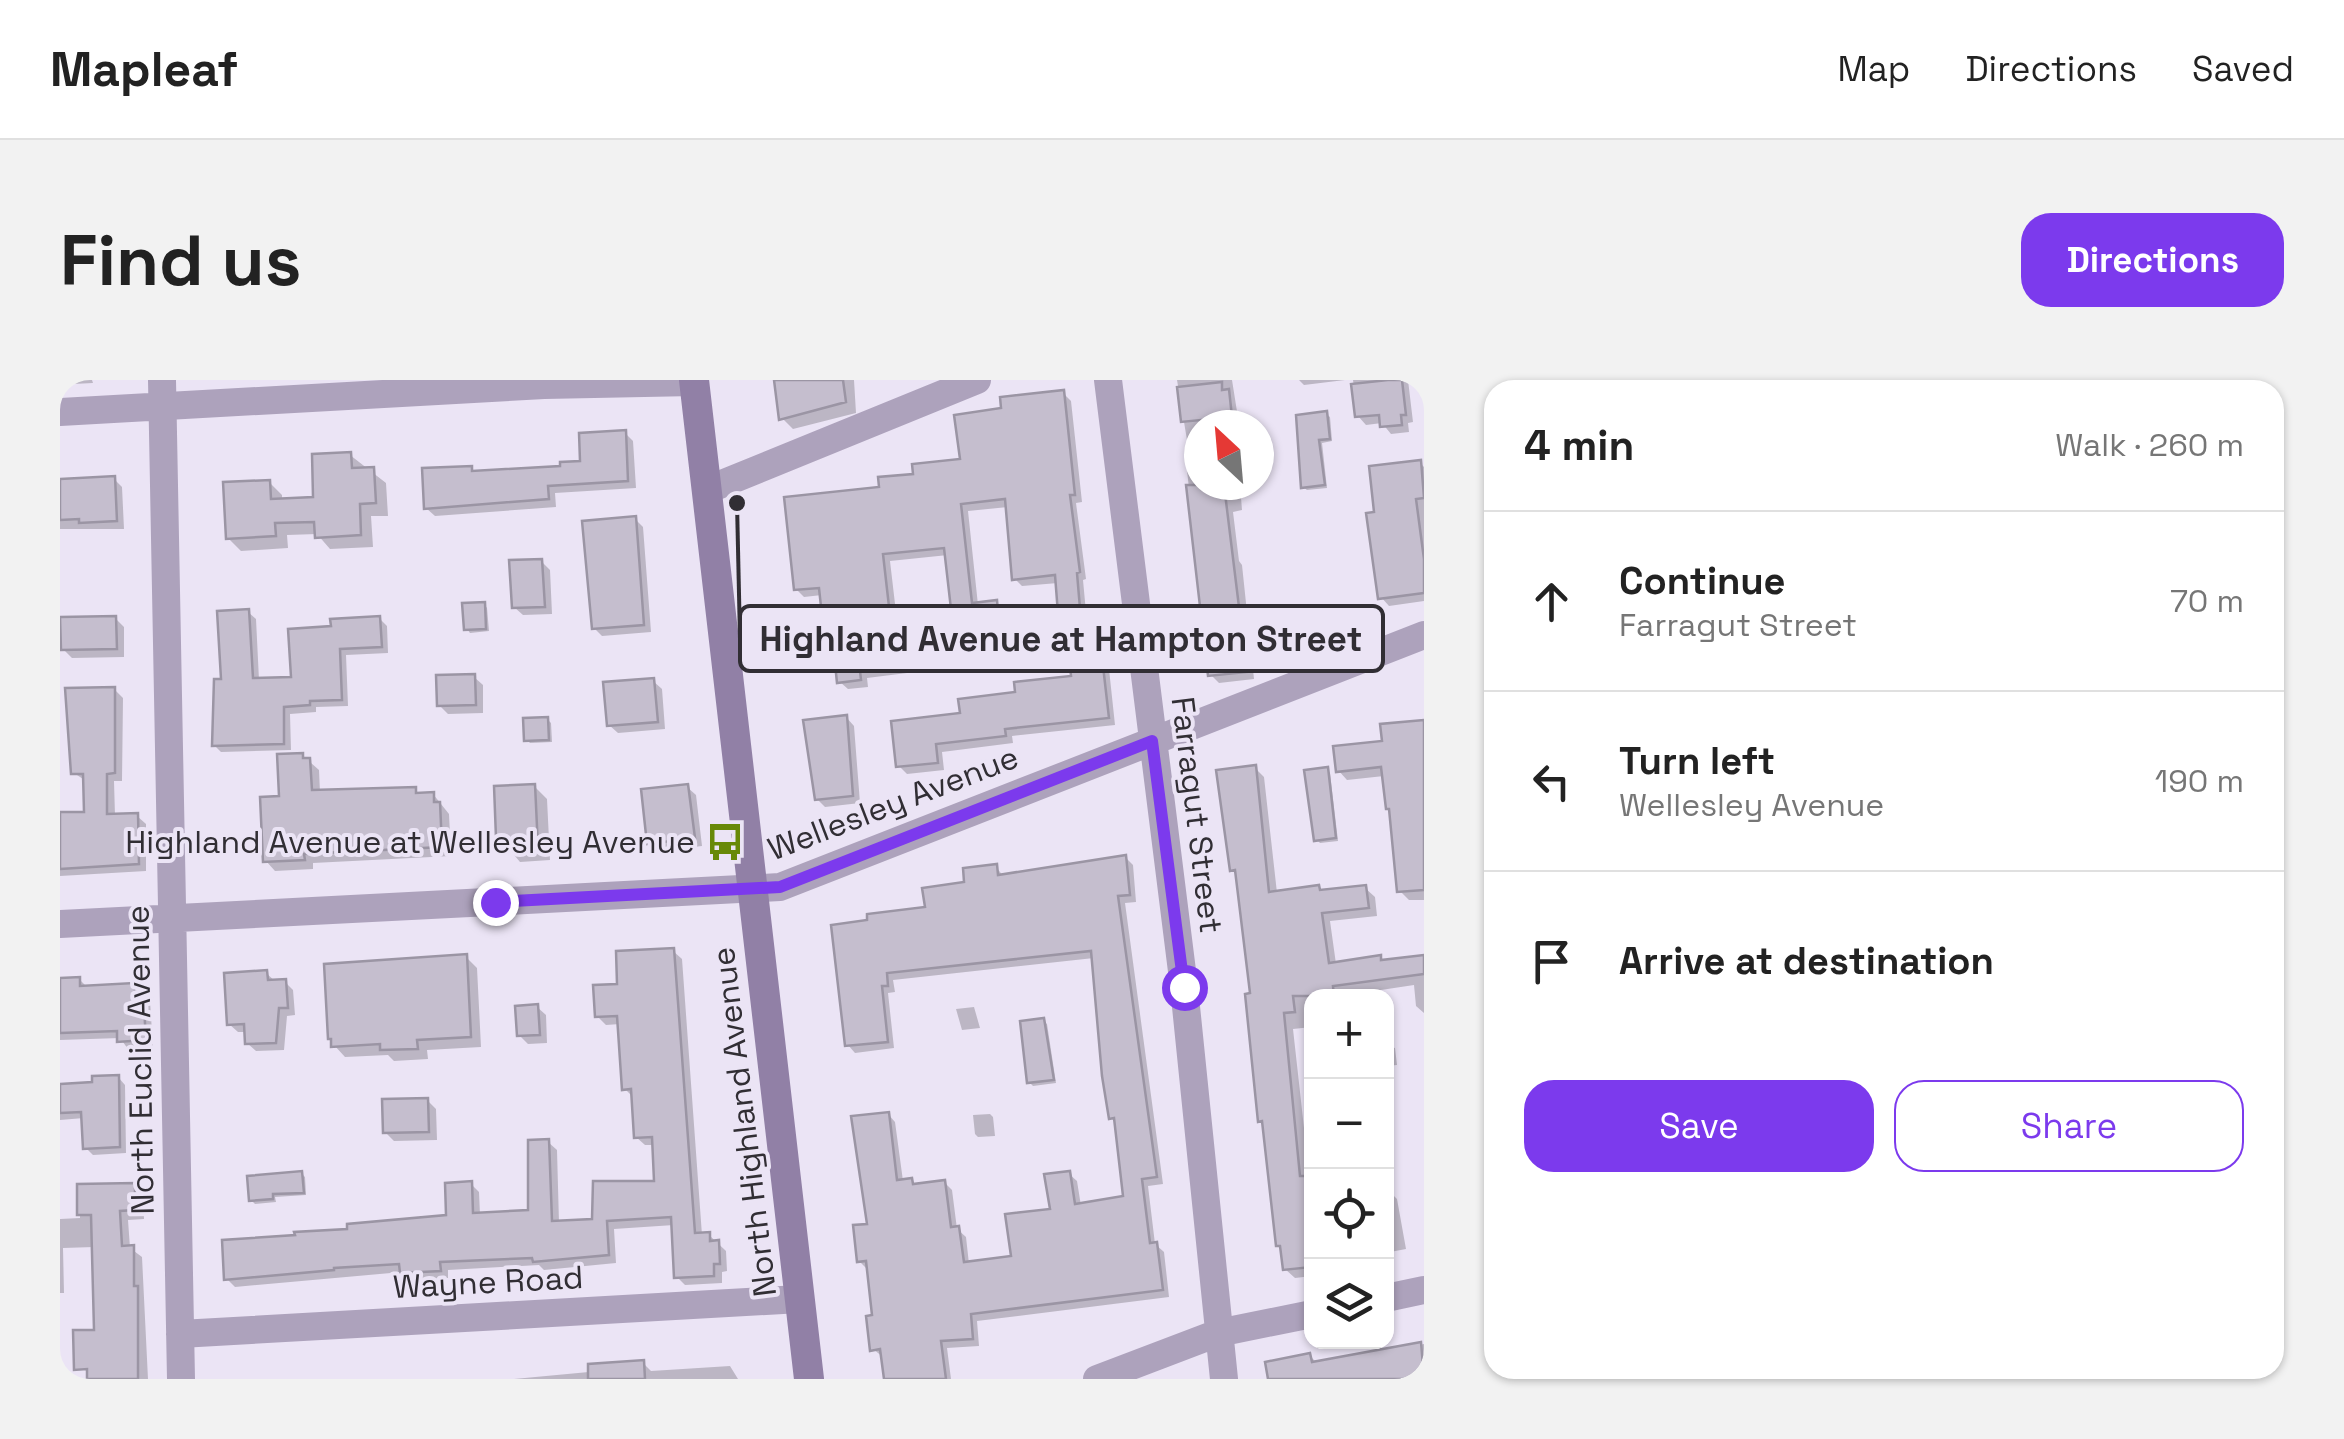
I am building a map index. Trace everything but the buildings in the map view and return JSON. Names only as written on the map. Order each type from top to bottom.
[{"type":"main road","name":"North Highland Avenue","points":[[694,381],[809,1379]]},
{"type":"street","points":[[706,490],[977,380]]},
{"type":"street","name":"Farragut Street","points":[[1108,380],[1184,987],[1224,1379]]},
{"type":"street","points":[[60,412],[162,393],[694,381]]},
{"type":"street","name":"North Euclid Avenue","points":[[162,393],[181,1379]]},
{"type":"street","name":"Wellesley Avenue","points":[[60,924],[780,887],[1424,634]]},
{"type":"street","points":[[1394,1296],[1424,1290]]},
{"type":"street","name":"Wayne Road","points":[[180,1334],[800,1299]]},
{"type":"street","points":[[1097,1379],[1218,1332],[1304,1316]]},
{"type":"place","name":"Highland Avenue at Hampton Street","points":[[737,503]]},
{"type":"place","name":"Highland Avenue at Wellesley Avenue","points":[[725,842]]},
{"type":"route","points":[[495,902],[780,887],[1152,741],[1184,987]]}]
